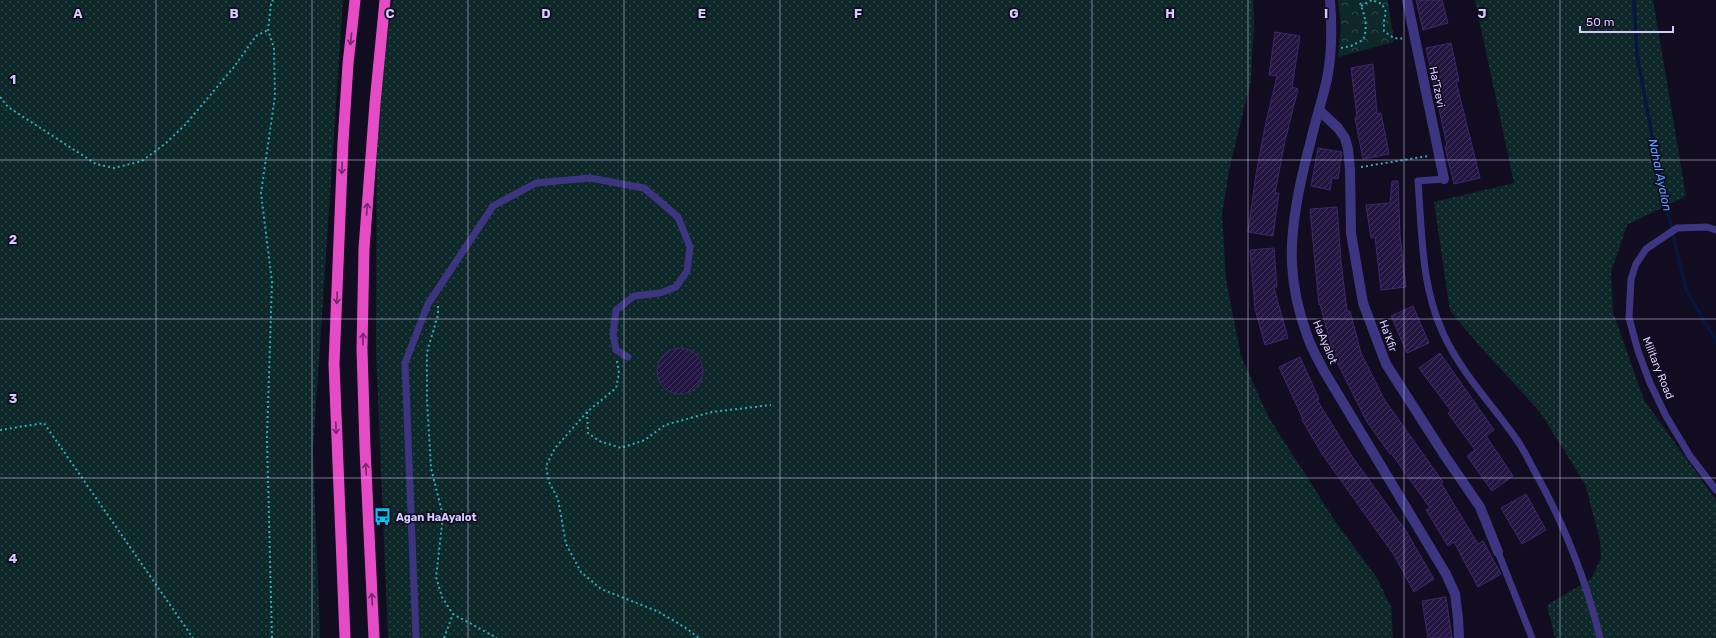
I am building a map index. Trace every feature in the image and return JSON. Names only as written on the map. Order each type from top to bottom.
[{"type":"highway","points":[[345,638],[334,364],[343,142],[348,64],[355,0]]},
{"type":"highway","points":[[374,638],[365,448],[363,342],[364,249],[384,0]]},
{"type":"street","name":"HaAyalot","points":[[1330,0],[1330,51],[1327,78],[1301,184],[1294,232],[1292,264],[1296,300],[1307,336],[1324,371],[1446,574],[1455,594],[1459,638]]},
{"type":"street","name":"Ha'Tzevi","points":[[1407,0],[1444,179]]},
{"type":"street","name":"Ha'Kfir","points":[[1319,110],[1338,128],[1348,149],[1350,169],[1351,233],[1363,303],[1386,364],[1445,456],[1480,507],[1498,552]]},
{"type":"lane","points":[[416,638],[405,363],[428,304],[493,206],[536,184],[590,178],[644,188],[678,217],[690,247],[687,271],[676,287],[660,293],[634,296],[616,310],[613,334],[616,350],[628,357]]},
{"type":"lane","points":[[1444,179],[1418,181],[1425,270],[1434,307],[1443,332],[1461,366],[1518,442],[1545,490],[1575,558],[1600,638]]},
{"type":"lane","name":"Military Road","points":[[1716,230],[1707,227],[1677,228],[1646,249],[1636,264],[1631,279],[1629,318],[1638,351],[1650,383],[1666,416],[1690,456],[1716,490]]},
{"type":"lane","points":[[1498,552],[1532,638]]},
{"type":"path","points":[[272,638],[267,438],[272,282],[261,193],[274,96],[274,48],[268,30],[271,4],[273,0]]},
{"type":"path","points":[[1330,51],[1352,46],[1363,40],[1367,24],[1359,0]]},
{"type":"path","points":[[1361,6],[1372,0],[1382,4],[1386,12],[1384,31],[1391,37],[1398,40],[1414,37]]},
{"type":"path","points":[[0,97],[8,107],[96,164],[114,168],[142,160],[166,143],[185,125],[234,67],[256,36],[268,30]]},
{"type":"path","points":[[1350,169],[1439,154]]},
{"type":"path","points":[[436,291],[438,315],[427,352],[427,400],[431,468],[443,516],[436,577],[442,597],[453,614],[497,638]]},
{"type":"path","points":[[616,350],[619,373],[616,388],[587,412],[555,448],[546,466],[549,482],[558,499],[566,544],[581,572],[601,589],[657,612],[686,628],[699,638]]},
{"type":"path","points":[[587,412],[588,433],[599,441],[621,448],[646,440],[665,425],[712,412],[771,405]]},
{"type":"path","points":[[0,430],[44,422],[193,638]]},
{"type":"path","points":[[444,638],[453,614]]},
{"type":"green space","points":[[0,0],[343,0],[313,450],[320,638],[0,638]]},
{"type":"green space","points":[[393,0],[1253,0],[1254,23],[1251,80],[1230,166],[1222,214],[1226,280],[1241,356],[1268,416],[1335,521],[1377,578],[1391,607],[1393,638],[388,638],[376,351],[377,106]]},
{"type":"green space","points":[[1338,0],[1388,0],[1394,42],[1338,57],[1341,27]]},
{"type":"green space","points":[[1475,0],[1653,0],[1686,196],[1627,225],[1611,272],[1613,312],[1644,400],[1716,500],[1716,638],[1555,638],[1547,605],[1591,579],[1601,558],[1600,540],[1585,484],[1540,412],[1450,311],[1434,202],[1514,183]]},
{"type":"building","points":[[1416,0],[1442,0],[1448,23],[1423,30]]},
{"type":"building","points":[[1275,32],[1300,36],[1292,87],[1298,89],[1285,141],[1275,193],[1279,193],[1273,236],[1248,232],[1256,174],[1277,76],[1269,75]]},
{"type":"building","points":[[1451,43],[1459,81],[1456,81],[1480,178],[1454,184],[1445,147],[1447,146],[1426,48]]},
{"type":"building","points":[[1373,64],[1377,114],[1381,113],[1389,154],[1363,159],[1355,118],[1357,117],[1351,68]]},
{"type":"building","points":[[1318,148],[1342,152],[1338,179],[1332,178],[1330,190],[1311,186]]},
{"type":"building","points":[[1392,181],[1398,181],[1400,236],[1406,287],[1381,290],[1375,237],[1371,238],[1366,205],[1390,203]]},
{"type":"building","points":[[1337,207],[1347,311],[1350,311],[1361,353],[1384,399],[1443,482],[1441,483],[1478,544],[1483,541],[1501,574],[1478,587],[1454,542],[1448,546],[1426,510],[1430,508],[1367,422],[1334,356],[1320,304],[1319,305],[1310,209]]},
{"type":"building","points":[[1274,248],[1277,287],[1274,288],[1288,338],[1265,345],[1255,309],[1250,250]]},
{"type":"building","points":[[1413,306],[1429,343],[1407,353],[1391,316]]},
{"type":"building","points":[[680,348],[693,352],[699,358],[703,371],[699,384],[693,390],[680,394],[667,390],[661,384],[657,371],[661,358],[667,352]]},
{"type":"building","points":[[1440,353],[1494,430],[1486,436],[1513,476],[1492,491],[1467,456],[1475,450],[1448,413],[1451,411],[1419,368]]},
{"type":"building","points":[[1300,357],[1319,399],[1317,400],[1351,455],[1406,531],[1434,579],[1414,592],[1394,555],[1322,454],[1302,420],[1303,419],[1279,367]]},
{"type":"building","points":[[1526,494],[1546,530],[1522,544],[1501,508]]},
{"type":"building","points":[[1446,597],[1452,638],[1428,638],[1422,601]]},
{"type":"waterway","name":"Nahal Ayalon","points":[[1634,0],[1637,55],[1659,173],[1686,290],[1716,341]]},
{"type":"place","name":"Agan HaAyalot","points":[[383,517]]}]
